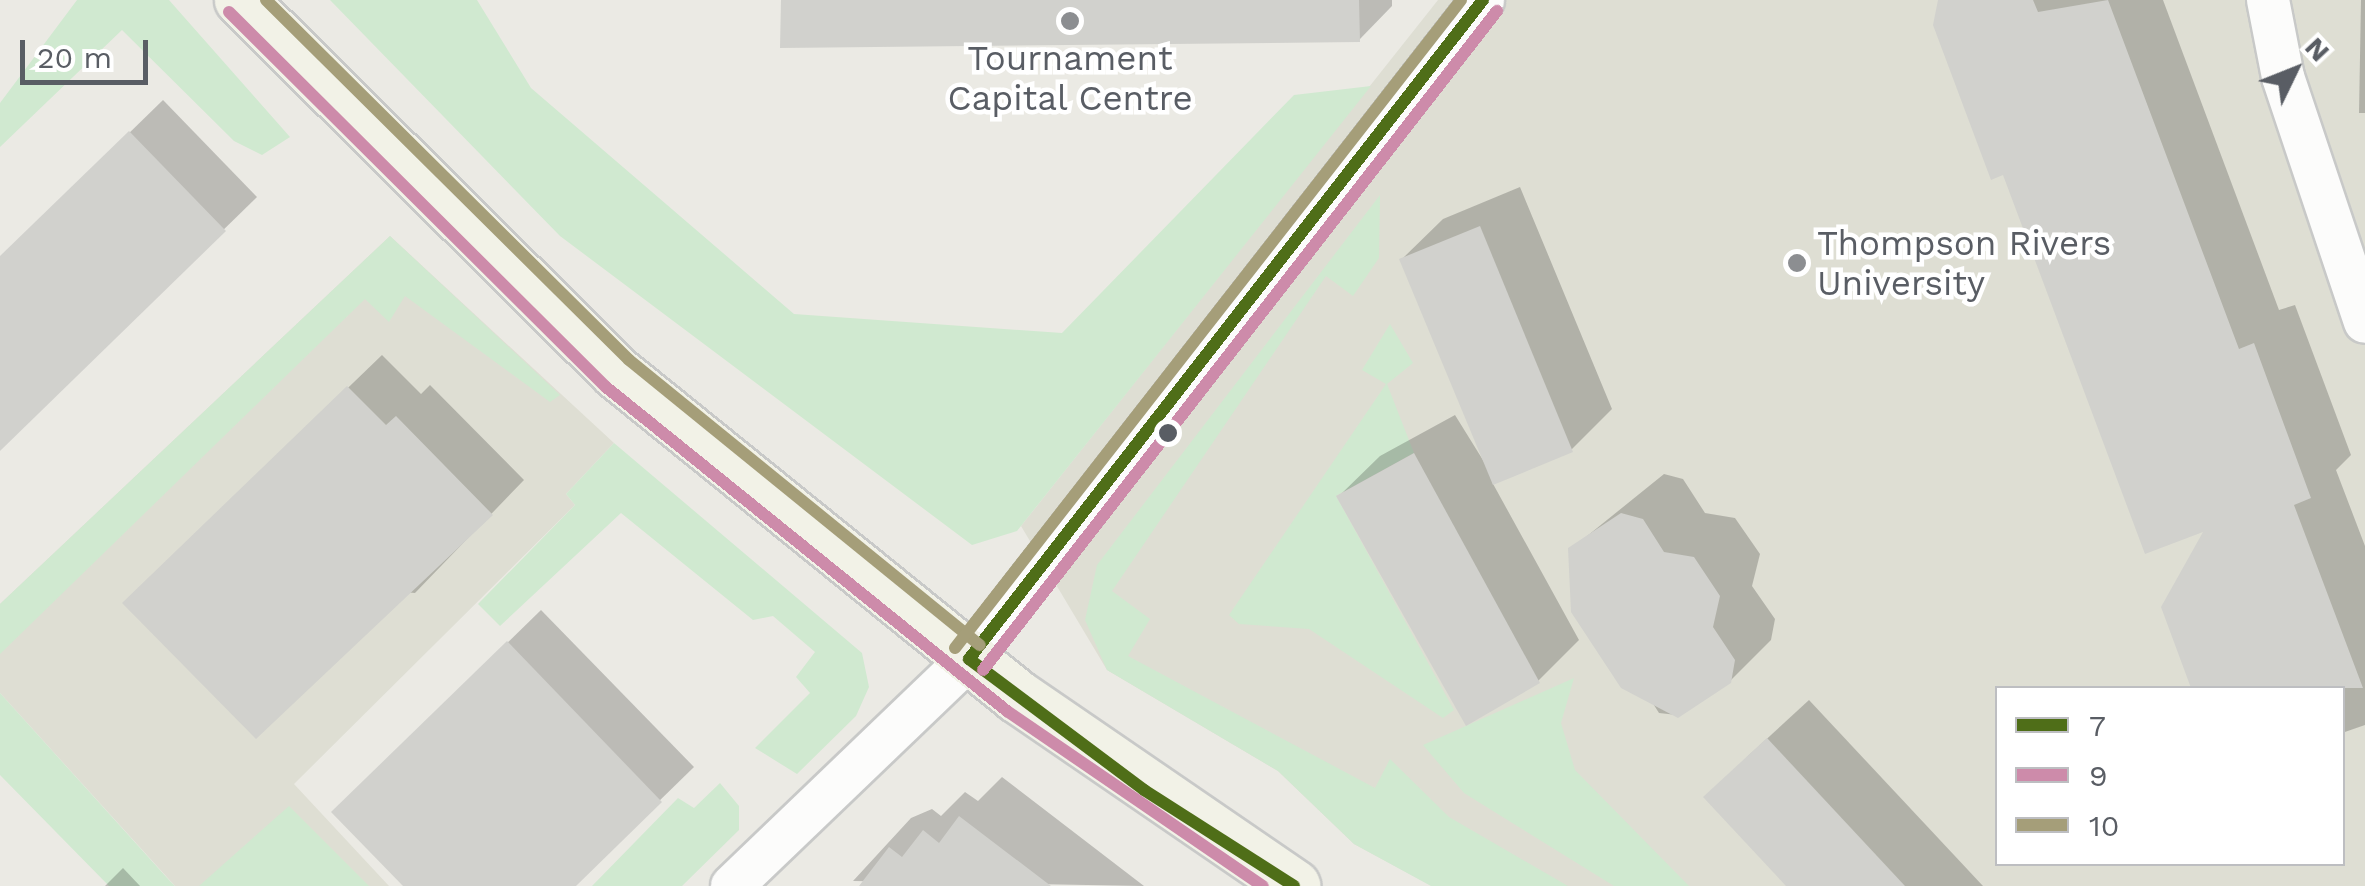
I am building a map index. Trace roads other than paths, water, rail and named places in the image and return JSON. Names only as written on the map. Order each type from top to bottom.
[{"type":"main road","points":[[241,0],[617,373],[969,660],[1144,790],[1294,886]]},
{"type":"street","points":[[732,886],[969,660],[1484,0]]},
{"type":"street","points":[[2268,0],[2283,77],[2365,322]]},
{"type":"place","name":"Tournament Capital Centre","points":[[1070,21]]},
{"type":"place","name":"Thompson Rivers University","points":[[1797,263]]}]
